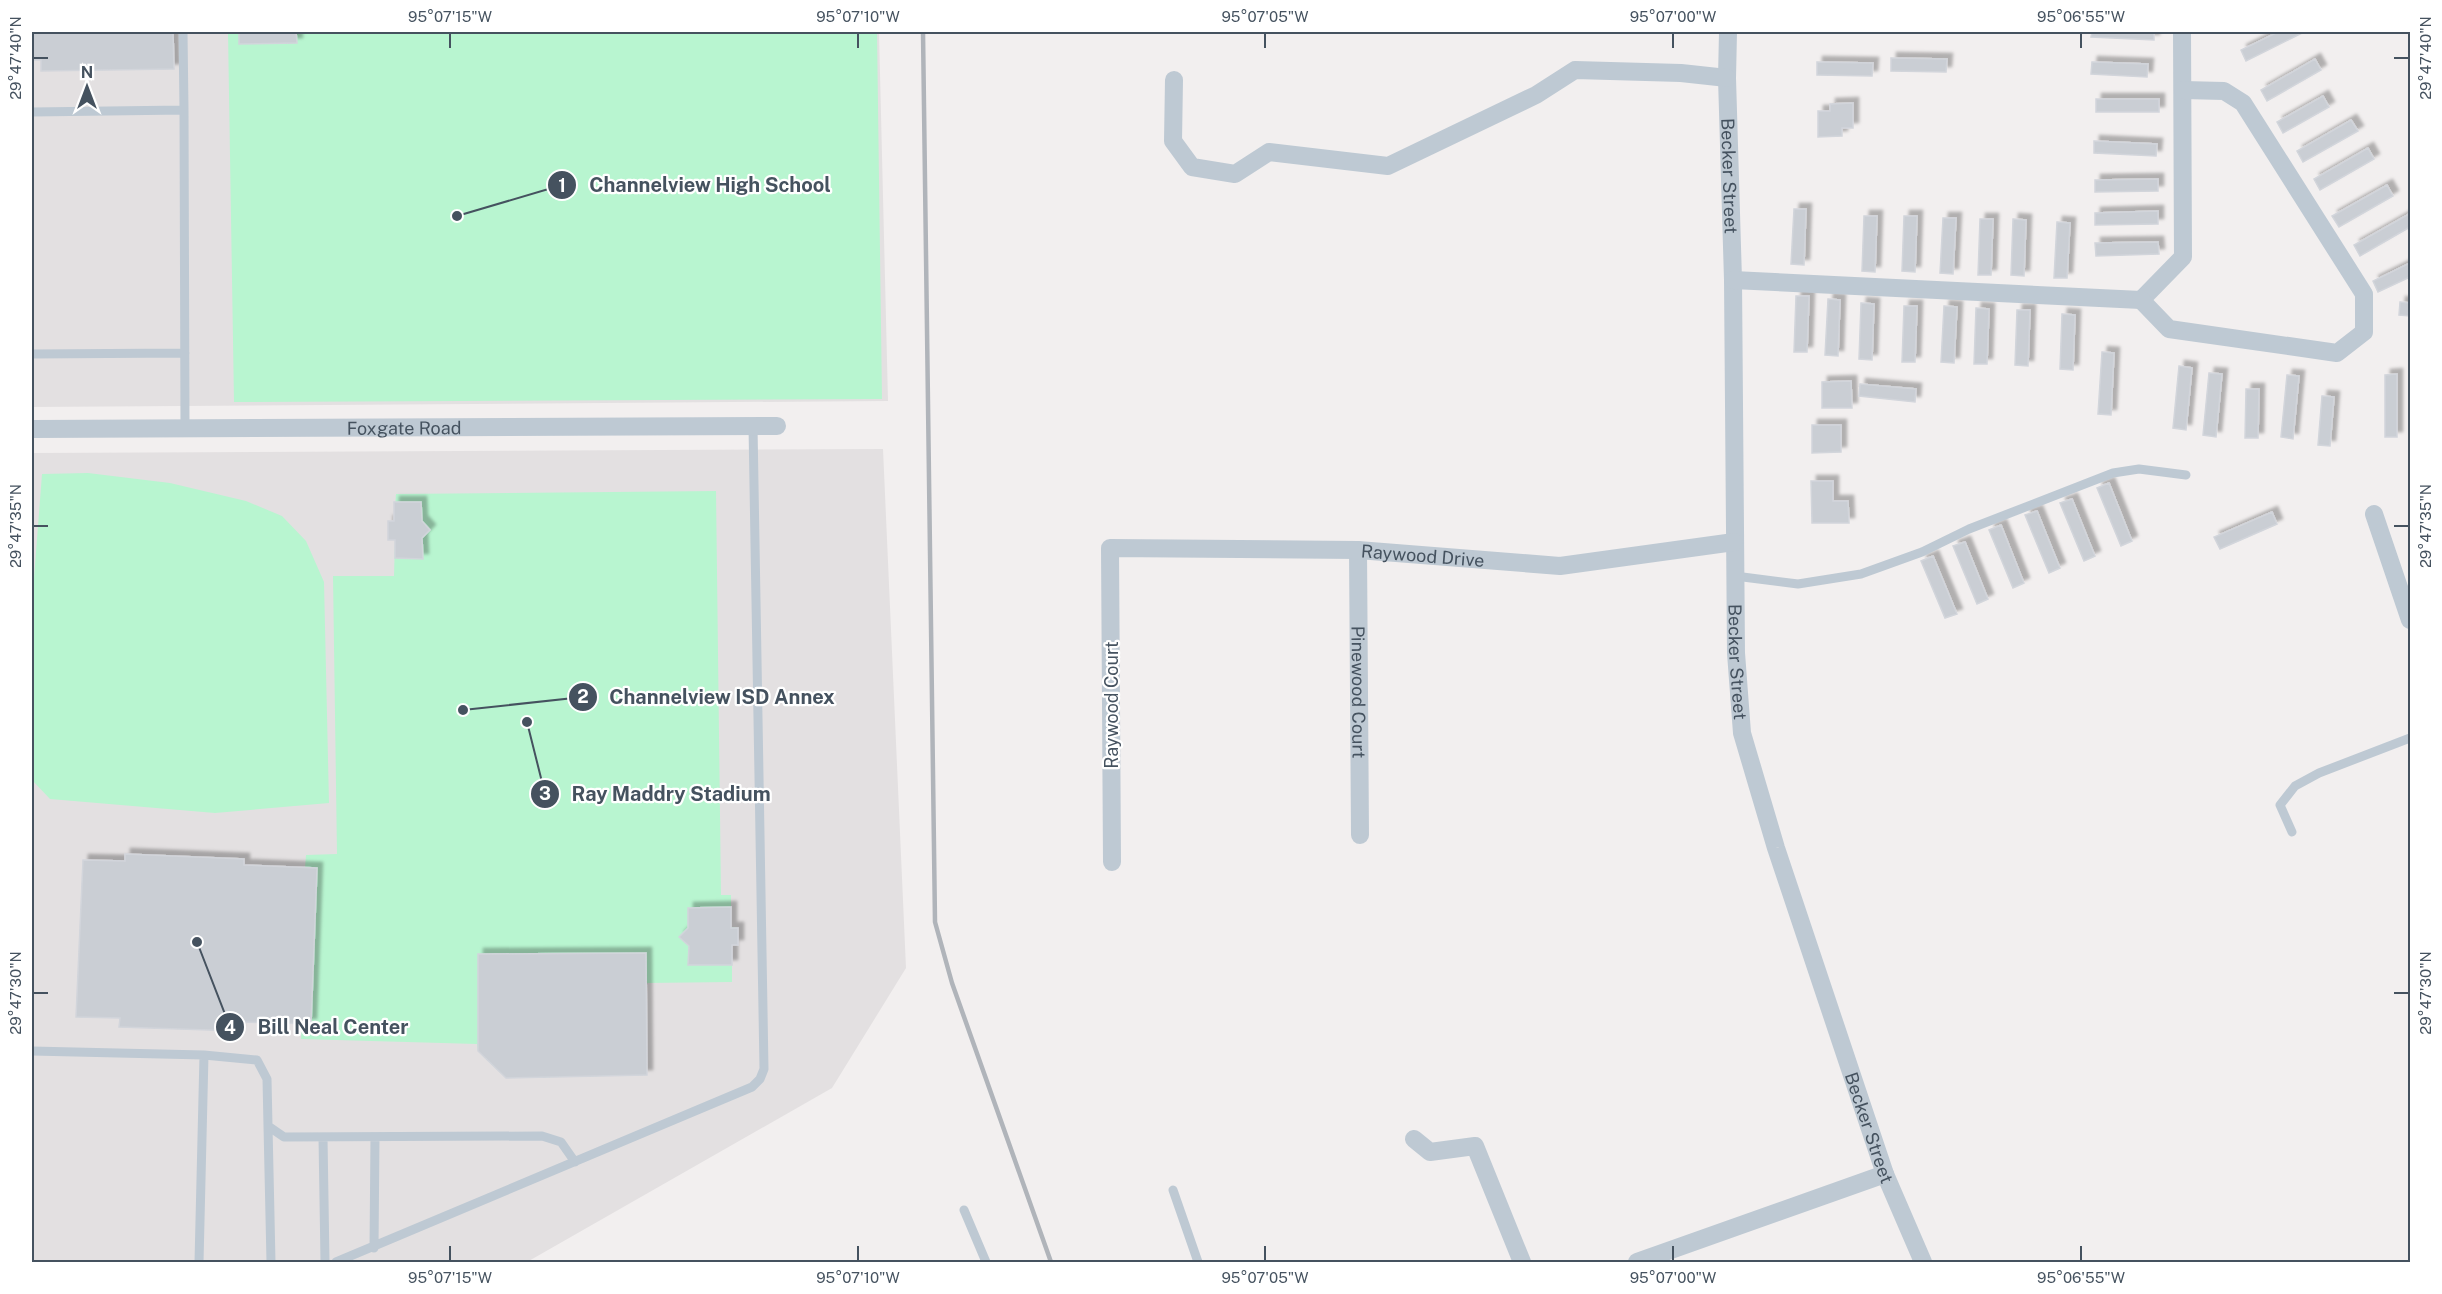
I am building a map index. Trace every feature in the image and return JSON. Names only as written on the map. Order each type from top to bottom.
[{"type":"street","name":"Becker Street","points":[[1728,32],[1727,78],[1733,280],[1736,653],[1742,733],[1776,849],[1885,1174],[1923,1263]]},
{"type":"street","points":[[2141,300],[2183,257],[2182,32]]},
{"type":"street","points":[[1174,80],[1173,141],[1192,167],[1234,174],[1269,152],[1388,166],[1536,94],[1575,70],[1681,73],[1727,78]]},
{"type":"street","points":[[1733,280],[2141,300],[2169,329],[2337,353],[2364,332],[2364,294],[2242,103],[2224,90],[2183,90]]},
{"type":"street","name":"Foxgate Road","points":[[32,429],[777,426]]},
{"type":"street","points":[[2374,514],[2410,620]]},
{"type":"street","name":"Raywood Drive","points":[[1110,548],[1358,550],[1560,566],[1734,542]]},
{"type":"street","name":"Raywood Court","points":[[1110,548],[1112,862]]},
{"type":"street","name":"Pinewood Court","points":[[1358,550],[1360,835]]},
{"type":"street","points":[[1414,1139],[1430,1152],[1475,1146],[1522,1263]]},
{"type":"street","points":[[1637,1263],[1885,1174]]},
{"type":"lane","points":[[183,32],[185,429]]},
{"type":"lane","points":[[32,112],[184,110]]},
{"type":"lane","points":[[32,354],[185,353]]},
{"type":"lane","points":[[336,1263],[752,1087],[760,1079],[764,1069],[753,426]]},
{"type":"lane","points":[[1736,576],[1798,584],[1861,574],[1922,552],[1969,529],[2113,473],[2139,469],[2186,475]]},
{"type":"lane","points":[[2292,832],[2280,805],[2295,786],[2319,773],[2410,738]]},
{"type":"lane","points":[[32,1051],[204,1055],[257,1060],[267,1079],[271,1263]]},
{"type":"lane","points":[[199,1263],[204,1055]]},
{"type":"lane","points":[[268,1126],[284,1137],[542,1136],[561,1142],[575,1162]]},
{"type":"lane","points":[[323,1137],[325,1263]]},
{"type":"lane","points":[[374,1248],[375,1137]]},
{"type":"lane","points":[[1173,1190],[1198,1263]]},
{"type":"lane","points":[[964,1210],[986,1263]]},
{"type":"shaded area","points":[[32,32],[879,32],[888,401],[32,407]]},
{"type":"shaded area","points":[[883,449],[906,968],[832,1088],[527,1262],[32,1262],[32,453]]},
{"type":"green space","points":[[228,32],[877,32],[882,399],[234,402]]},
{"type":"green space","points":[[88,473],[170,483],[246,501],[282,516],[306,541],[324,582],[329,803],[215,813],[50,799],[32,780],[32,604],[42,474]]},
{"type":"green space","points":[[716,491],[721,895],[731,895],[731,927],[738,928],[738,945],[732,945],[732,982],[646,983],[647,1075],[506,1078],[478,1051],[477,1044],[301,1039],[302,1024],[311,1024],[317,868],[305,868],[306,855],[337,854],[333,576],[394,576],[395,540],[388,540],[388,521],[394,521],[396,494]]},
{"type":"building","points":[[32,32],[173,32],[174,69],[41,71],[41,60],[32,60]]},
{"type":"building","points":[[239,32],[296,32],[297,43],[239,44]]},
{"type":"building","points":[[2092,32],[2154,32],[2154,40],[2091,37]]},
{"type":"building","points":[[2278,32],[2302,33],[2246,61],[2241,50]]},
{"type":"building","points":[[1891,58],[1947,59],[1946,72],[1891,71]]},
{"type":"building","points":[[2315,59],[2321,70],[2267,101],[2261,90]]},
{"type":"building","points":[[1817,62],[1873,63],[1872,76],[1817,75]]},
{"type":"building","points":[[2092,62],[2148,64],[2147,77],[2091,74]]},
{"type":"building","points":[[2323,96],[2329,107],[2283,133],[2277,122]]},
{"type":"building","points":[[2096,99],[2159,99],[2159,112],[2096,112]]},
{"type":"building","points":[[1853,103],[1853,128],[1842,128],[1842,136],[1818,137],[1818,111],[1830,111],[1830,104]]},
{"type":"building","points":[[2351,120],[2358,131],[2303,162],[2297,151]]},
{"type":"building","points":[[2094,141],[2157,144],[2156,156],[2094,153]]},
{"type":"building","points":[[2368,148],[2374,159],[2320,190],[2314,179]]},
{"type":"building","points":[[2158,179],[2158,191],[2095,192],[2095,180]]},
{"type":"building","points":[[2387,185],[2393,196],[2339,227],[2332,216]]},
{"type":"building","points":[[1794,209],[1806,209],[1804,265],[1791,264]]},
{"type":"building","points":[[2158,211],[2158,224],[2095,225],[2095,213]]},
{"type":"building","points":[[2409,214],[2410,227],[2360,256],[2354,245]]},
{"type":"building","points":[[1864,216],[1877,216],[1875,272],[1862,271]]},
{"type":"building","points":[[1904,216],[1917,216],[1915,272],[1902,271]]},
{"type":"building","points":[[1943,218],[1956,218],[1953,274],[1940,273]]},
{"type":"building","points":[[1980,219],[1993,219],[1991,275],[1978,275]]},
{"type":"building","points":[[2013,219],[2026,220],[2024,276],[2011,275]]},
{"type":"building","points":[[2057,222],[2070,223],[2067,278],[2054,278]]},
{"type":"building","points":[[2158,242],[2159,254],[2096,256],[2095,243]]},
{"type":"building","points":[[2410,263],[2410,277],[2378,292],[2373,281]]},
{"type":"building","points":[[1796,296],[1809,296],[1807,352],[1794,352]]},
{"type":"building","points":[[1828,299],[1840,300],[1838,356],[1825,355]]},
{"type":"building","points":[[2400,302],[2410,303],[2410,316],[2399,315]]},
{"type":"building","points":[[1861,303],[1874,304],[1872,360],[1859,359]]},
{"type":"building","points":[[1904,306],[1917,306],[1915,362],[1902,362]]},
{"type":"building","points":[[1944,306],[1957,307],[1954,363],[1941,362]]},
{"type":"building","points":[[1976,308],[1989,309],[1987,364],[1974,364]]},
{"type":"building","points":[[2017,310],[2030,310],[2028,366],[2015,365]]},
{"type":"building","points":[[2062,314],[2075,315],[2073,370],[2060,369]]},
{"type":"building","points":[[2102,352],[2114,353],[2111,415],[2098,414]]},
{"type":"building","points":[[2179,366],[2192,368],[2186,430],[2173,428]]},
{"type":"building","points":[[2209,373],[2222,374],[2216,437],[2203,435]]},
{"type":"building","points":[[2397,374],[2397,437],[2385,437],[2385,375]]},
{"type":"building","points":[[2287,375],[2299,376],[2293,439],[2281,437]]},
{"type":"building","points":[[1851,381],[1852,408],[1822,408],[1822,382]]},
{"type":"building","points":[[1860,384],[1916,389],[1915,402],[1859,396]]},
{"type":"building","points":[[2246,389],[2259,389],[2258,438],[2245,438]]},
{"type":"building","points":[[2322,396],[2334,397],[2330,446],[2318,445]]},
{"type":"building","points":[[1812,425],[1841,425],[1841,452],[1812,453]]},
{"type":"building","points":[[1811,481],[1833,481],[1833,501],[1848,501],[1849,523],[1812,523]]},
{"type":"building","points":[[2109,483],[2132,541],[2121,546],[2097,488]]},
{"type":"building","points":[[2072,499],[2095,556],[2084,561],[2060,503]]},
{"type":"building","points":[[394,502],[421,502],[422,521],[430,530],[422,538],[423,559],[395,558],[395,540],[388,540],[388,521],[394,521]]},
{"type":"building","points":[[2037,511],[2060,568],[2049,573],[2025,515]]},
{"type":"building","points":[[2272,512],[2277,524],[2220,549],[2214,537]]},
{"type":"building","points":[[2001,525],[2024,583],[2013,588],[1989,530]]},
{"type":"building","points":[[1965,542],[1988,599],[1977,604],[1953,546]]},
{"type":"building","points":[[1933,556],[1957,614],[1945,618],[1921,561]]},
{"type":"building","points":[[125,854],[244,859],[244,865],[317,868],[311,1024],[239,1022],[238,1031],[119,1027],[120,1018],[76,1017],[83,860],[125,861]]},
{"type":"building","points":[[731,907],[731,928],[738,928],[738,945],[732,945],[732,965],[688,965],[689,946],[679,937],[688,928],[688,908]]},
{"type":"building","points":[[646,953],[647,1075],[506,1078],[478,1051],[478,954]]},
{"type":"railway","points":[[923,32],[935,922],[952,983],[1051,1262]]},
{"type":"place","name":"Channelview High School","points":[[457,216]]},
{"type":"place","name":"Channelview ISD Annex","points":[[463,710]]},
{"type":"place","name":"Ray Maddry Stadium","points":[[527,722]]},
{"type":"place","name":"Bill Neal Center","points":[[197,942]]}]
